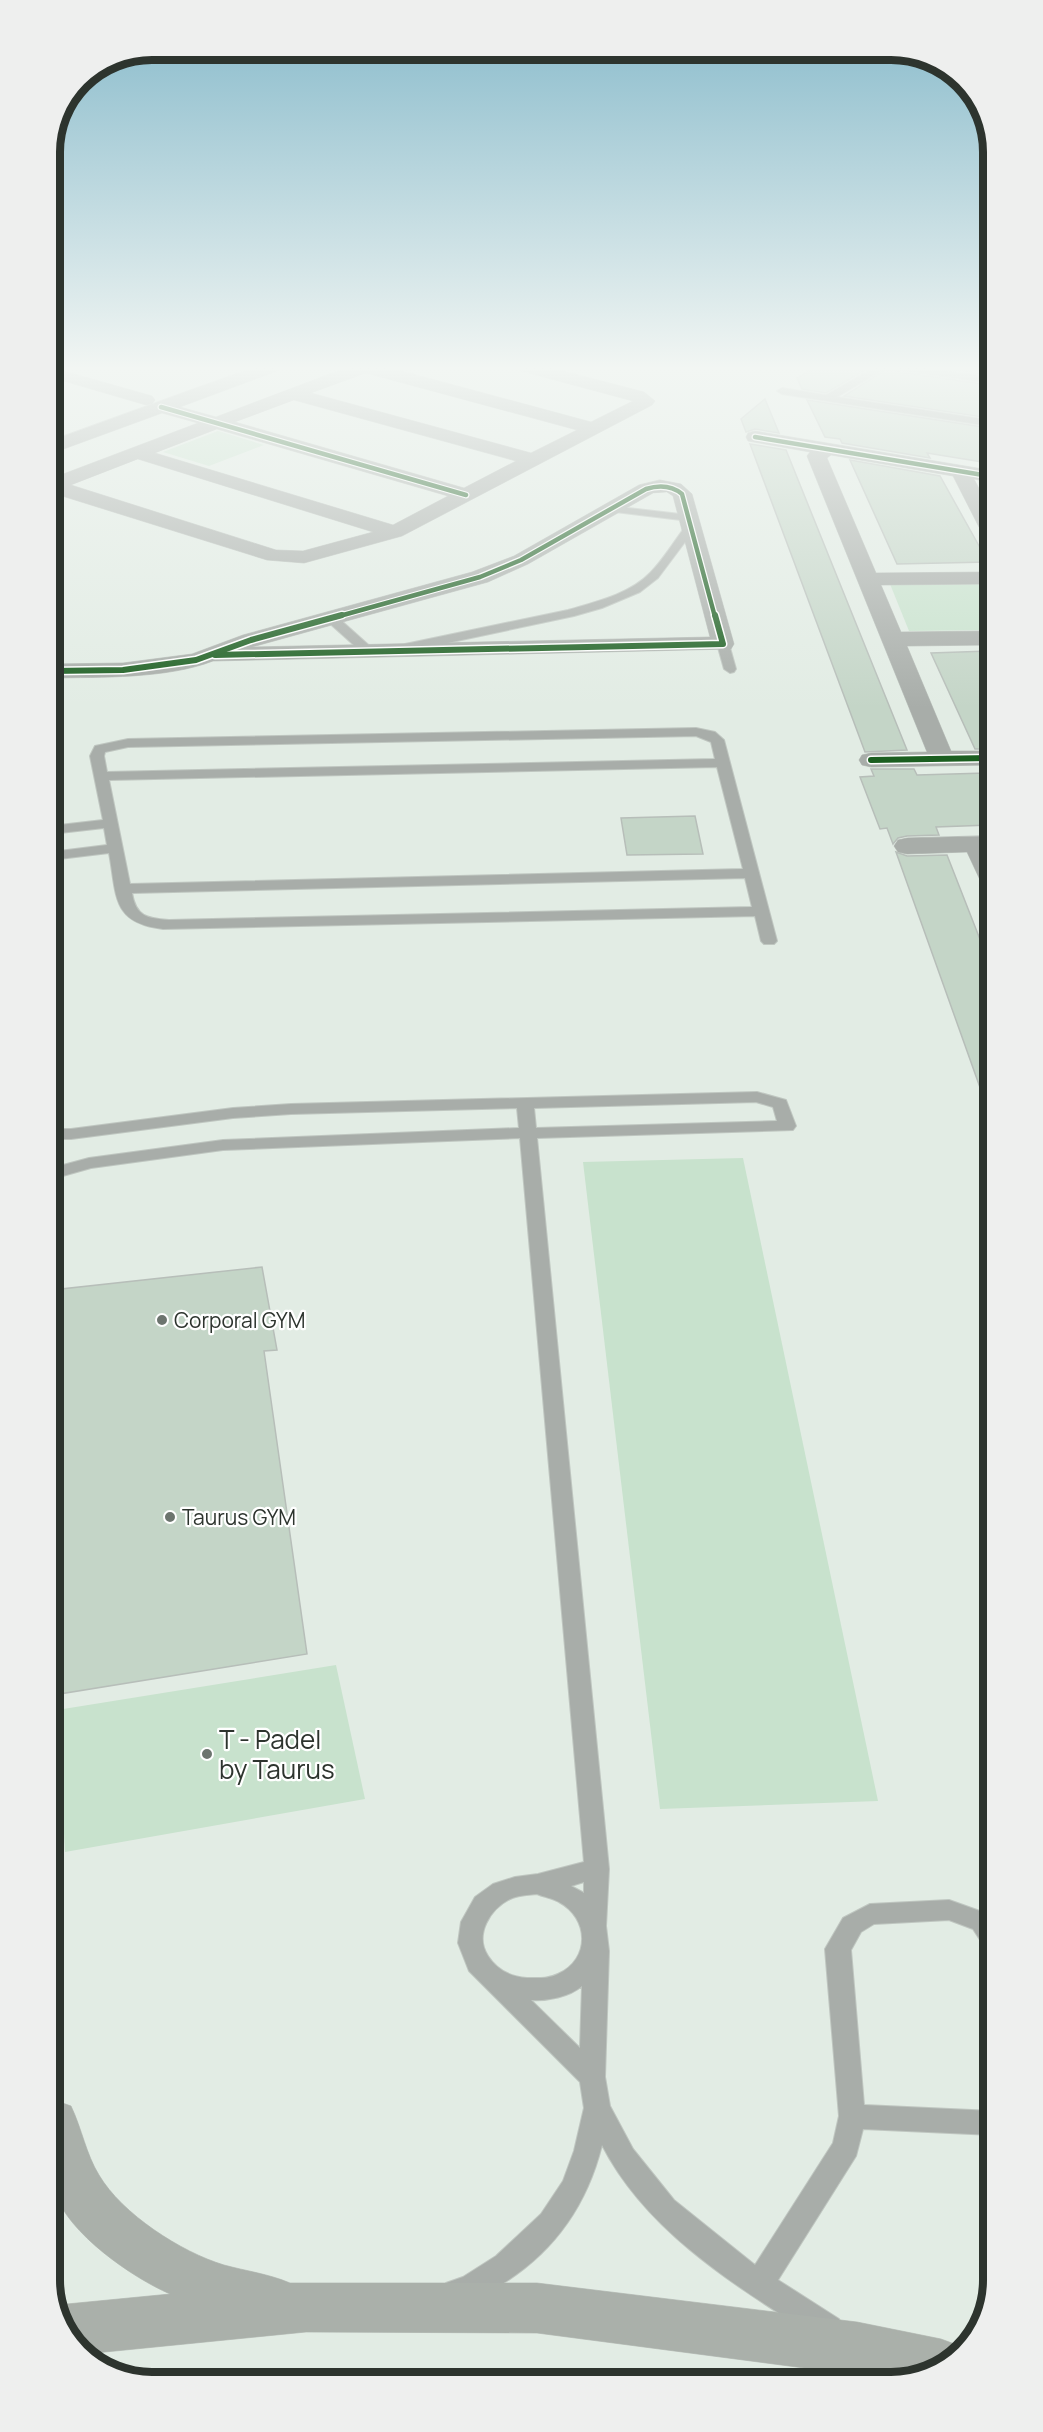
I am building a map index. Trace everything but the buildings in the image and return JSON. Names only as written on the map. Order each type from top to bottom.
[{"type":"main road","points":[[60,2141],[81,2192],[111,2229],[142,2253],[183,2277],[236,2294],[306,2307]]},
{"type":"main road","points":[[75,2329],[306,2307],[537,2308],[857,2348],[930,2363]]},
{"type":"street","points":[[227,480],[395,532]]},
{"type":"street","points":[[419,480],[466,495]]},
{"type":"street","points":[[60,485],[66,491],[284,558],[304,557],[395,532],[494,480]]},
{"type":"street","points":[[827,480],[942,759]]},
{"type":"street","points":[[965,480],[983,515]]},
{"type":"street","points":[[60,671],[132,669],[205,658],[723,644],[682,494],[673,487],[664,486],[646,489],[503,569],[242,643],[205,658],[177,669],[144,676],[60,680]]},
{"type":"street","points":[[868,579],[983,578]]},
{"type":"street","points":[[892,639],[983,638]]},
{"type":"street","points":[[871,760],[983,758]]},
{"type":"street","points":[[907,846],[983,845]]},
{"type":"lane","points":[[331,618],[379,652],[570,613],[636,589],[654,576],[690,522]]},
{"type":"lane","points":[[723,644],[730,669]]},
{"type":"lane","points":[[761,911],[169,925],[152,923],[132,915],[127,907],[97,756],[100,749],[128,743],[696,732],[710,735],[717,740],[769,941]]},
{"type":"lane","points":[[101,776],[723,763]]},
{"type":"lane","points":[[60,829],[110,823]]},
{"type":"lane","points":[[60,855],[116,848]]},
{"type":"lane","points":[[123,889],[751,873]]},
{"type":"lane","points":[[60,1134],[263,1111],[757,1097],[780,1104],[787,1126],[270,1142],[223,1145],[89,1163],[60,1172]]},
{"type":"lane","points":[[525,1103],[597,1869],[592,2077],[597,2108],[623,2158],[664,2210],[759,2284],[857,2348]]},
{"type":"lane","points":[[263,1111],[270,1142]]},
{"type":"lane","points":[[592,2077],[478,1964],[471,1948],[470,1932],[475,1916],[485,1902],[501,1892],[597,1869]]},
{"type":"lane","points":[[491,1977],[508,1986],[528,1990],[548,1989],[567,1983],[582,1971],[593,1957],[596,1933],[587,1909],[574,1897],[557,1888],[537,1884]]},
{"type":"lane","points":[[759,2284],[846,2147],[852,2116],[838,1949],[852,1925],[870,1914],[949,1910],[983,1924]]},
{"type":"lane","points":[[418,2306],[469,2289],[504,2267],[535,2241],[571,2193],[587,2154],[597,2108]]},
{"type":"lane","points":[[852,2116],[983,2123]]},
{"type":"green space","points":[[983,583],[983,630],[909,631],[890,584]]},
{"type":"green space","points":[[743,1158],[878,1801],[660,1809],[583,1162]]},
{"type":"green space","name":"T - Padel by Taurus","points":[[336,1665],[365,1799],[65,1852],[60,1763],[60,1710]]},
{"type":"cycle path","points":[[416,480],[466,495]]},
{"type":"cycle path","points":[[60,671],[123,670],[196,660],[251,640],[480,577],[521,560],[646,489],[660,486],[674,488],[682,494],[723,644],[215,655]]},
{"type":"cycle path","points":[[871,760],[983,758]]},
{"type":"place","name":"Corporal GYM","points":[[162,1320]]},
{"type":"place","name":"Taurus GYM","points":[[170,1517]]},
{"type":"place","name":"T - Padel by Taurus","points":[[207,1754]]}]
